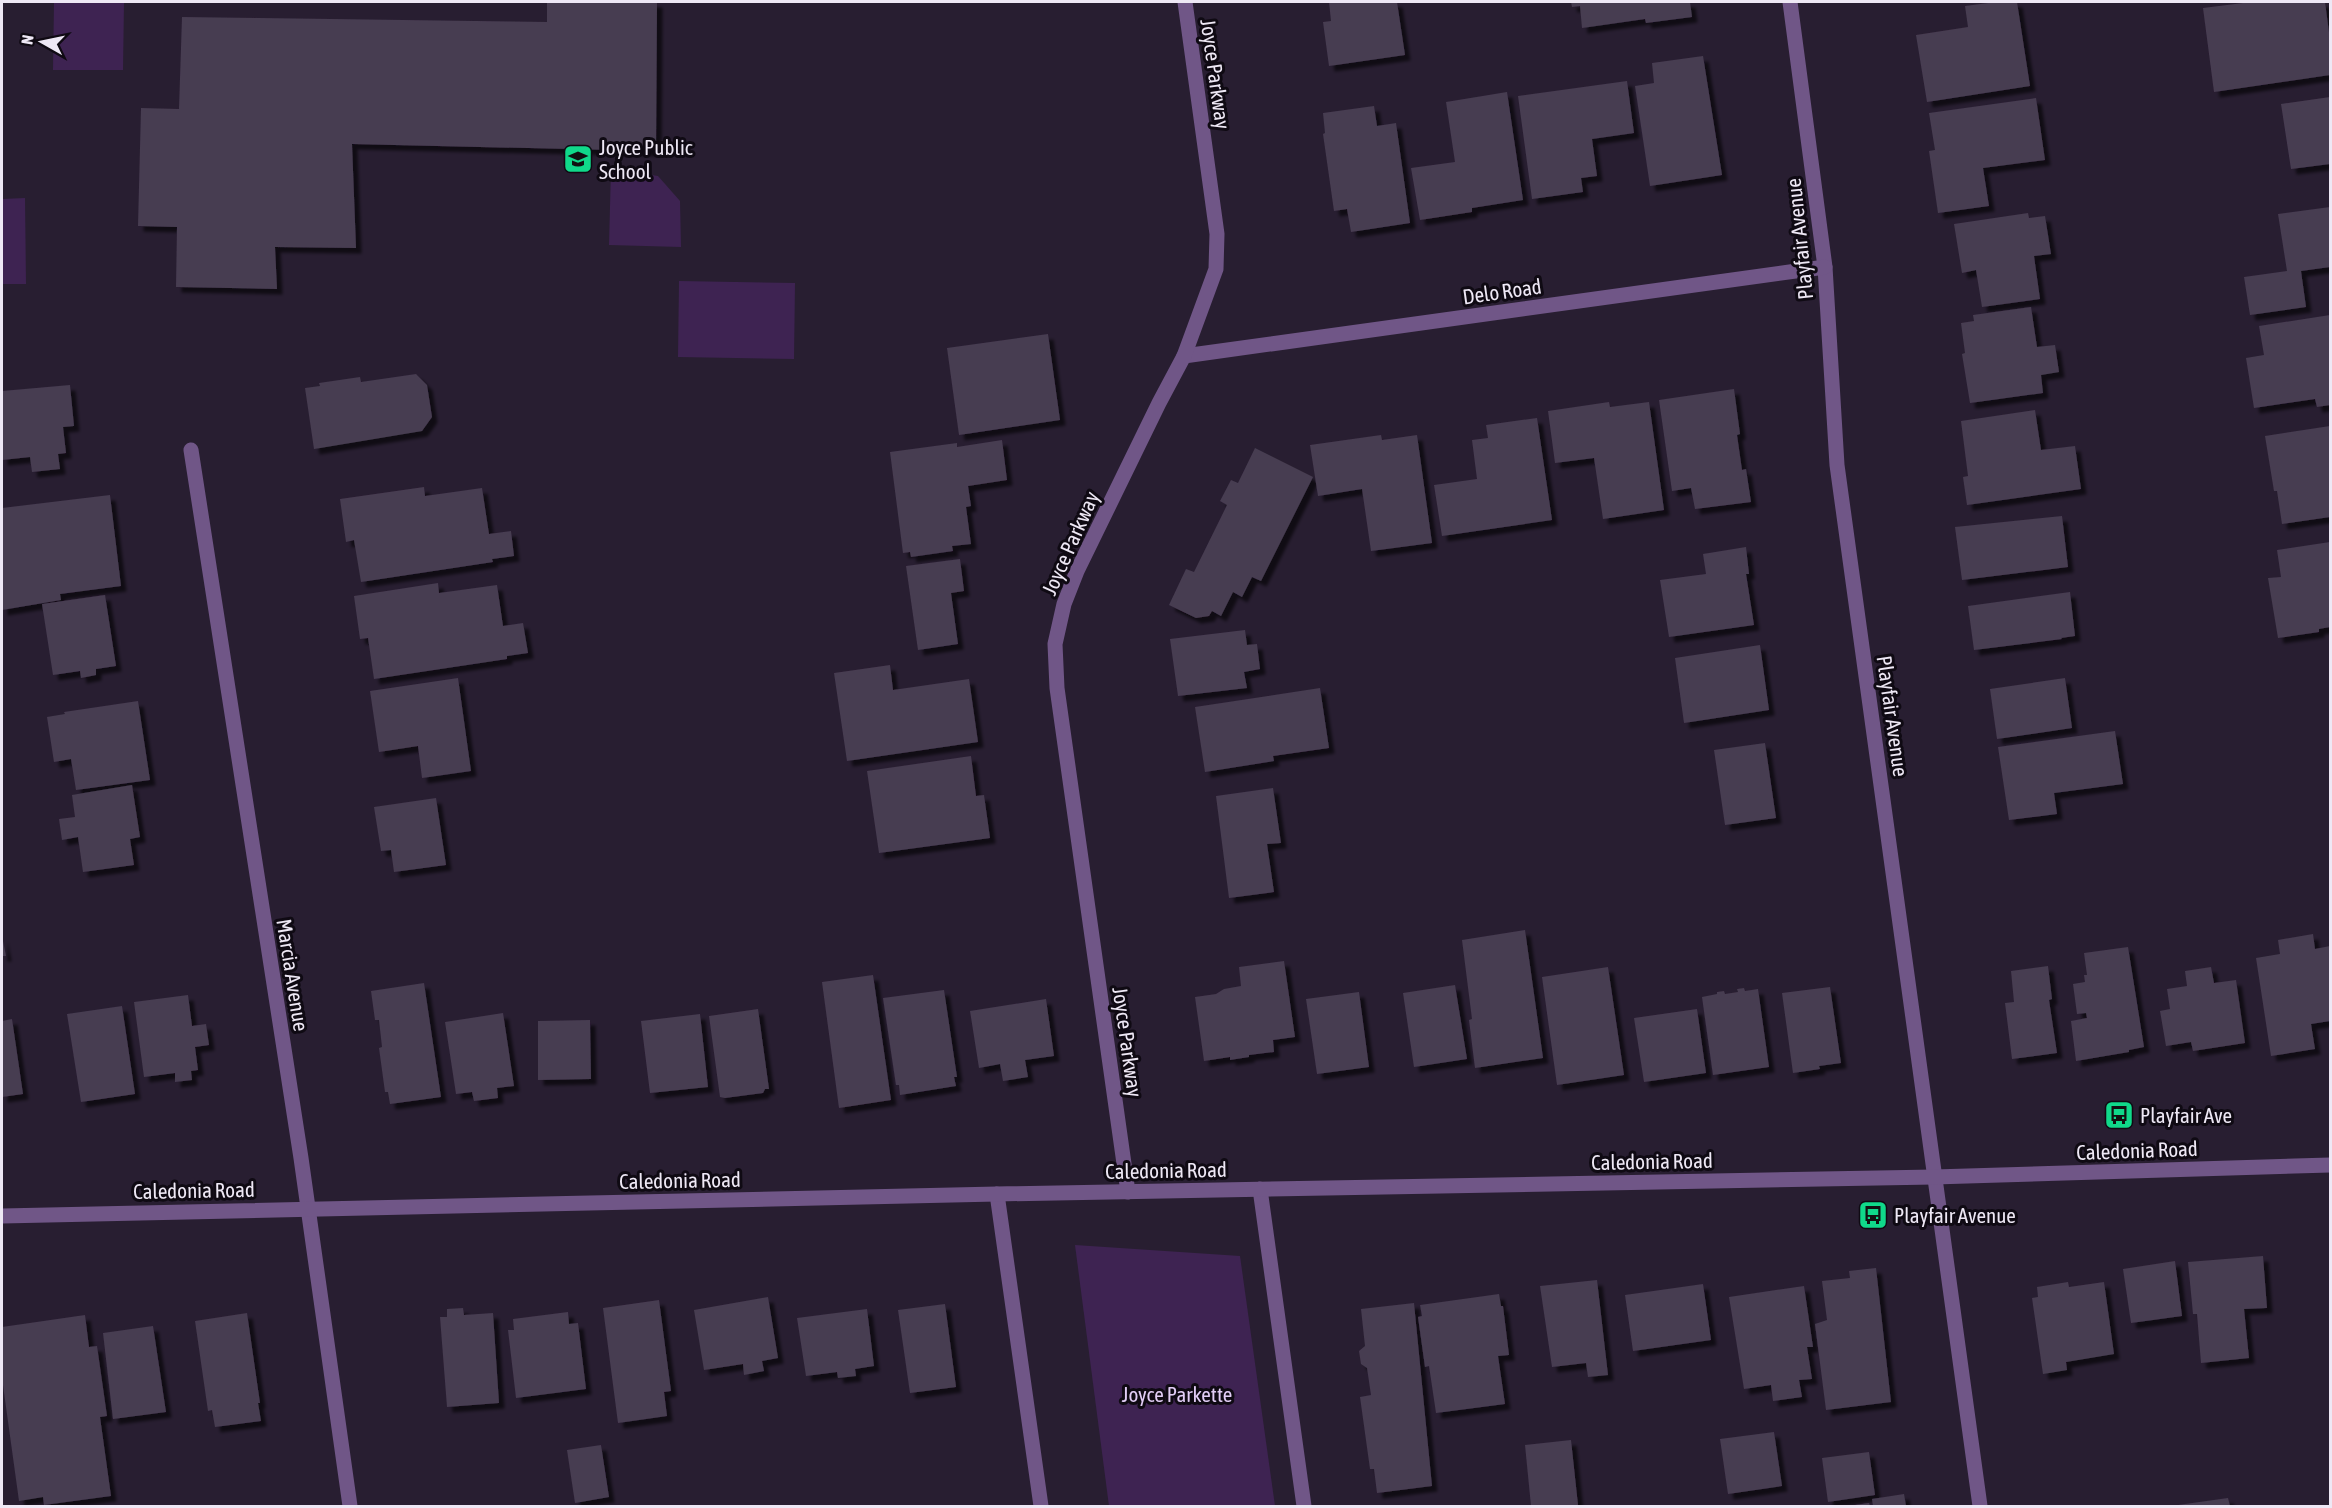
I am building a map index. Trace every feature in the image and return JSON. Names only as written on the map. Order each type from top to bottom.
[{"type":"street","name":"Joyce Parkway","points":[[1128,1192],[1058,688],[1055,644],[1064,604],[1077,571],[1159,403],[1185,356],[1216,268],[1217,234],[1185,2]]},
{"type":"street","name":"Playfair Avenue","points":[[1790,2],[1825,267],[1837,465],[1980,1506]]},
{"type":"street","name":"Delo Road","points":[[1185,356],[1825,267]]},
{"type":"street","name":"Marcia Avenue","points":[[191,450],[308,1210],[350,1506]]},
{"type":"street","name":"Caledonia Road","points":[[2,1216],[997,1194],[1934,1177],[2331,1165]]},
{"type":"street","points":[[1260,1189],[1304,1506]]},
{"type":"street","points":[[997,1194],[1041,1506]]},
{"type":"green space","points":[[54,2],[124,2],[123,70],[53,70]]},
{"type":"green space","points":[[611,169],[658,176],[680,201],[681,247],[609,245]]},
{"type":"green space","points":[[25,198],[26,284],[2,284],[2,199]]},
{"type":"green space","points":[[679,281],[795,283],[794,359],[678,357]]},
{"type":"green space","name":"Joyce Parkette","points":[[1075,1245],[1240,1256],[1275,1506],[1109,1506]]},
{"type":"building","points":[[547,2],[657,2],[656,151],[352,144],[356,248],[275,247],[277,289],[176,287],[177,227],[138,226],[141,108],[179,109],[182,17],[547,22]]},
{"type":"building","points":[[1329,2],[1397,2],[1405,55],[1329,66],[1323,22],[1331,21]]},
{"type":"building","points":[[1571,2],[1690,2],[1692,17],[1646,23],[1645,19],[1582,28],[1580,6],[1572,7]]},
{"type":"building","points":[[2017,2],[2030,86],[1927,102],[1916,35],[1968,27],[1965,6]]},
{"type":"building","points":[[2251,2],[2325,2],[2330,40],[2330,75],[2214,92],[2203,8]]},
{"type":"building","points":[[1703,56],[1722,175],[1650,186],[1635,86],[1654,83],[1652,63]]},
{"type":"building","points":[[1627,81],[1634,133],[1592,139],[1597,176],[1581,178],[1583,192],[1532,199],[1518,96]]},
{"type":"building","points":[[1507,92],[1523,200],[1472,208],[1472,212],[1420,220],[1411,168],[1455,162],[1446,102]]},
{"type":"building","points":[[2330,97],[2330,164],[2291,169],[2281,104]]},
{"type":"building","points":[[2036,98],[2045,160],[1983,168],[1989,206],[1938,213],[1929,151],[1935,150],[1929,113]]},
{"type":"building","points":[[1374,106],[1377,126],[1396,123],[1410,223],[1351,232],[1347,209],[1334,211],[1323,134],[1325,133],[1323,113]]},
{"type":"building","points":[[2330,207],[2330,267],[2301,271],[2306,307],[2250,315],[2244,277],[2287,271],[2278,214]]},
{"type":"building","points":[[2028,213],[2029,218],[2045,216],[2051,254],[2034,256],[2040,299],[1982,307],[1976,270],[1962,273],[1954,224]]},
{"type":"building","points":[[2031,307],[2037,347],[2055,345],[2059,372],[2041,375],[2043,393],[1970,403],[1962,354],[1965,353],[1961,323],[1974,321],[1973,315]]},
{"type":"building","points":[[2330,315],[2330,405],[2317,407],[2315,399],[2254,408],[2246,358],[2264,355],[2259,326]]},
{"type":"building","points":[[1048,334],[1060,420],[959,435],[947,348]]},
{"type":"building","points":[[416,374],[427,385],[432,417],[422,431],[314,449],[305,388],[320,386],[319,383],[360,377],[361,382]]},
{"type":"building","points":[[70,385],[74,426],[63,427],[66,453],[58,454],[60,469],[32,472],[30,457],[2,460],[2,391]]},
{"type":"building","points":[[1734,389],[1742,470],[1746,469],[1751,502],[1695,509],[1691,488],[1672,491],[1659,400]]},
{"type":"building","points":[[1609,402],[1610,407],[1649,402],[1664,510],[1603,519],[1594,458],[1555,463],[1548,411]]},
{"type":"building","points":[[2035,410],[2041,450],[2075,446],[2081,489],[1967,505],[1963,477],[1968,476],[1961,421]]},
{"type":"building","points":[[1537,418],[1552,520],[1442,536],[1434,485],[1477,479],[1472,440],[1488,438],[1486,425]]},
{"type":"building","points":[[2330,426],[2330,517],[2282,524],[2265,436]]},
{"type":"building","points":[[1381,435],[1382,440],[1417,435],[1432,543],[1371,551],[1362,489],[1318,496],[1310,445]]},
{"type":"building","points":[[1002,440],[1007,480],[968,486],[971,506],[966,507],[971,544],[952,546],[953,551],[911,557],[910,552],[903,553],[890,452],[957,443],[957,447]]},
{"type":"building","points":[[1255,448],[1313,477],[1261,581],[1252,577],[1242,597],[1233,592],[1221,616],[1212,611],[1209,616],[1196,618],[1169,605],[1186,569],[1194,572],[1227,505],[1220,501],[1231,480],[1238,483]]},
{"type":"building","points":[[424,487],[425,496],[482,488],[489,534],[511,531],[514,556],[492,559],[493,562],[361,582],[354,540],[346,542],[340,499]]},
{"type":"building","points":[[110,495],[121,586],[60,594],[61,600],[2,610],[2,508]]},
{"type":"building","points":[[2062,516],[2068,567],[1962,580],[1955,527]]},
{"type":"building","points":[[2330,542],[2330,627],[2319,629],[2319,632],[2278,638],[2268,578],[2281,577],[2277,550]]},
{"type":"building","points":[[1746,547],[1749,574],[1746,574],[1754,625],[1669,637],[1660,580],[1706,574],[1703,554]]},
{"type":"building","points":[[960,559],[964,591],[951,593],[958,644],[918,650],[906,566]]},
{"type":"building","points":[[438,583],[439,593],[497,585],[503,626],[523,623],[528,653],[507,656],[507,659],[374,679],[368,638],[360,639],[354,596]]},
{"type":"building","points":[[2070,592],[2075,636],[1974,650],[1968,606]]},
{"type":"building","points":[[105,595],[116,666],[96,669],[96,675],[81,678],[80,671],[53,675],[42,604]]},
{"type":"building","points":[[1245,630],[1247,645],[1257,644],[1260,669],[1244,672],[1247,688],[1178,696],[1170,639]]},
{"type":"building","points":[[1760,645],[1769,710],[1684,723],[1675,658]]},
{"type":"building","points":[[890,665],[893,690],[969,679],[978,742],[847,761],[834,673]]},
{"type":"building","points":[[458,678],[471,771],[422,778],[418,746],[379,752],[370,691]]},
{"type":"building","points":[[2065,678],[2072,728],[1997,739],[1990,689]]},
{"type":"building","points":[[1320,688],[1329,748],[1273,756],[1274,761],[1205,772],[1195,707]]},
{"type":"building","points":[[138,701],[150,780],[76,790],[71,759],[54,762],[47,717],[65,714],[64,712]]},
{"type":"building","points":[[2115,731],[2123,784],[2054,793],[2057,814],[2009,820],[1998,747]]},
{"type":"building","points":[[1765,743],[1776,818],[1725,825],[1714,750]]},
{"type":"building","points":[[971,756],[976,796],[984,795],[990,838],[879,853],[867,771]]},
{"type":"building","points":[[132,785],[140,837],[130,839],[134,865],[83,872],[78,837],[62,840],[59,819],[75,817],[72,795]]},
{"type":"building","points":[[1273,788],[1281,843],[1267,844],[1274,892],[1229,898],[1216,796]]},
{"type":"building","points":[[436,798],[446,865],[394,872],[391,850],[381,851],[374,807]]},
{"type":"building","points":[[1525,930],[1543,1058],[1475,1068],[1469,1020],[1472,1019],[1462,940]]},
{"type":"building","points":[[2313,934],[2315,949],[2330,946],[2330,1021],[2311,1024],[2315,1049],[2271,1056],[2256,958],[2280,954],[2278,940]]},
{"type":"building","points":[[2,936],[6,956],[2,956]]},
{"type":"building","points":[[2128,947],[2144,1047],[2129,1050],[2129,1052],[2076,1061],[2071,1021],[2087,1018],[2086,1013],[2077,1014],[2073,984],[2085,982],[2084,975],[2087,975],[2084,953]]},
{"type":"building","points":[[1284,961],[1295,1037],[1273,1040],[1274,1052],[1230,1060],[1230,1057],[1204,1061],[1195,997],[1216,994],[1224,989],[1241,986],[1239,967]]},
{"type":"building","points":[[2048,966],[2052,999],[2049,1000],[2057,1053],[2012,1059],[2005,1003],[2014,1002],[2011,971]]},
{"type":"building","points":[[1608,967],[1624,1075],[1557,1085],[1542,977]]},
{"type":"building","points":[[2211,967],[2214,983],[2236,980],[2245,1043],[2193,1051],[2191,1042],[2166,1046],[2160,1011],[2170,1009],[2167,989],[2187,986],[2185,971]]},
{"type":"building","points":[[873,975],[891,1100],[839,1108],[822,982]]},
{"type":"building","points":[[424,983],[441,1097],[390,1104],[388,1092],[385,1092],[379,1048],[382,1047],[379,1020],[375,1020],[371,991]]},
{"type":"building","points":[[1455,985],[1467,1059],[1414,1067],[1403,993]]},
{"type":"building","points":[[1830,987],[1841,1063],[1793,1073],[1782,993]]},
{"type":"building","points":[[1744,988],[1745,991],[1758,989],[1769,1067],[1713,1075],[1702,997],[1724,991],[1725,994],[1738,992],[1737,989]]},
{"type":"building","points":[[944,990],[957,1077],[954,1077],[956,1086],[900,1095],[899,1085],[896,1085],[883,998]]},
{"type":"building","points":[[1359,992],[1369,1067],[1317,1074],[1306,999]]},
{"type":"building","points":[[188,995],[192,1026],[206,1024],[209,1045],[195,1047],[198,1070],[191,1071],[192,1080],[175,1082],[175,1073],[144,1077],[134,1002]]},
{"type":"building","points":[[1046,999],[1054,1056],[1025,1060],[1028,1077],[1003,1081],[1000,1064],[979,1068],[970,1011]]},
{"type":"building","points":[[122,1006],[135,1094],[81,1102],[67,1014]]},
{"type":"building","points":[[758,1009],[769,1089],[765,1089],[763,1093],[720,1097],[709,1016]]},
{"type":"building","points":[[1697,1009],[1706,1073],[1644,1082],[1634,1018]]},
{"type":"building","points":[[503,1013],[514,1086],[497,1088],[498,1098],[474,1101],[472,1092],[456,1094],[445,1022]]},
{"type":"building","points":[[700,1014],[708,1087],[650,1093],[641,1021]]},
{"type":"building","points":[[12,1019],[23,1094],[2,1097],[2,1021]]},
{"type":"building","points":[[590,1020],[591,1079],[538,1080],[538,1021]]},
{"type":"building","points":[[2263,1256],[2267,1308],[2244,1309],[2249,1358],[2201,1363],[2197,1314],[2193,1314],[2188,1262]]},
{"type":"building","points":[[2175,1261],[2182,1316],[2131,1323],[2123,1269]]},
{"type":"building","points":[[1876,1268],[1891,1402],[1826,1410],[1815,1324],[1827,1320],[1822,1281],[1850,1278],[1849,1271]]},
{"type":"building","points":[[1597,1280],[1608,1375],[1588,1377],[1586,1363],[1552,1367],[1540,1286]]},
{"type":"building","points":[[2068,1282],[2069,1287],[2104,1282],[2114,1354],[2066,1362],[2067,1370],[2043,1374],[2032,1298],[2038,1297],[2037,1287]]},
{"type":"building","points":[[1703,1284],[1711,1340],[1633,1351],[1625,1295]]},
{"type":"building","points":[[1804,1286],[1813,1347],[1807,1347],[1812,1379],[1799,1380],[1802,1397],[1773,1401],[1771,1385],[1744,1389],[1729,1297]]},
{"type":"building","points":[[1499,1294],[1501,1306],[1503,1306],[1509,1355],[1498,1356],[1505,1404],[1436,1413],[1429,1366],[1425,1367],[1418,1317],[1422,1316],[1420,1305]]},
{"type":"building","points":[[768,1297],[778,1358],[762,1361],[764,1371],[744,1375],[743,1364],[704,1370],[694,1310]]},
{"type":"building","points":[[659,1300],[671,1391],[664,1392],[667,1416],[618,1423],[603,1308]]},
{"type":"building","points":[[1414,1303],[1432,1486],[1377,1493],[1374,1469],[1370,1469],[1360,1397],[1371,1395],[1367,1368],[1361,1364],[1359,1351],[1365,1346],[1361,1309]]},
{"type":"building","points":[[945,1304],[956,1387],[910,1393],[898,1310]]},
{"type":"building","points":[[463,1308],[464,1315],[493,1313],[499,1403],[447,1407],[440,1317],[447,1317],[447,1309]]},
{"type":"building","points":[[867,1309],[874,1366],[855,1369],[856,1376],[838,1378],[837,1372],[806,1376],[797,1318]]},
{"type":"building","points":[[568,1312],[569,1324],[578,1323],[586,1389],[516,1398],[508,1330],[514,1330],[513,1319]]},
{"type":"building","points":[[247,1313],[261,1421],[215,1427],[212,1410],[208,1411],[195,1321]]},
{"type":"building","points":[[85,1315],[89,1347],[97,1346],[107,1416],[100,1417],[111,1496],[44,1505],[43,1497],[19,1501],[2,1378],[2,1327]]},
{"type":"building","points":[[153,1326],[166,1412],[113,1419],[103,1333]]},
{"type":"building","points":[[1774,1432],[1782,1486],[1728,1494],[1720,1439]]},
{"type":"building","points":[[1571,1440],[1578,1505],[1531,1506],[1525,1445]]},
{"type":"building","points":[[601,1445],[609,1497],[575,1503],[567,1450]]},
{"type":"building","points":[[1869,1452],[1875,1495],[1828,1502],[1822,1458]]},
{"type":"building","points":[[1904,1494],[1906,1506],[1873,1506],[1872,1499]]},
{"type":"building","points":[[2228,1498],[2230,1506],[2178,1506],[2178,1505]]},
{"type":"building","points":[[1869,1503],[1870,1506],[1855,1506],[1855,1505]]},
{"type":"place","name":"Joyce Public School","points":[[578,159]]},
{"type":"place","name":"Playfair Ave","points":[[2119,1115]]},
{"type":"place","name":"Playfair Avenue","points":[[1873,1215]]}]
